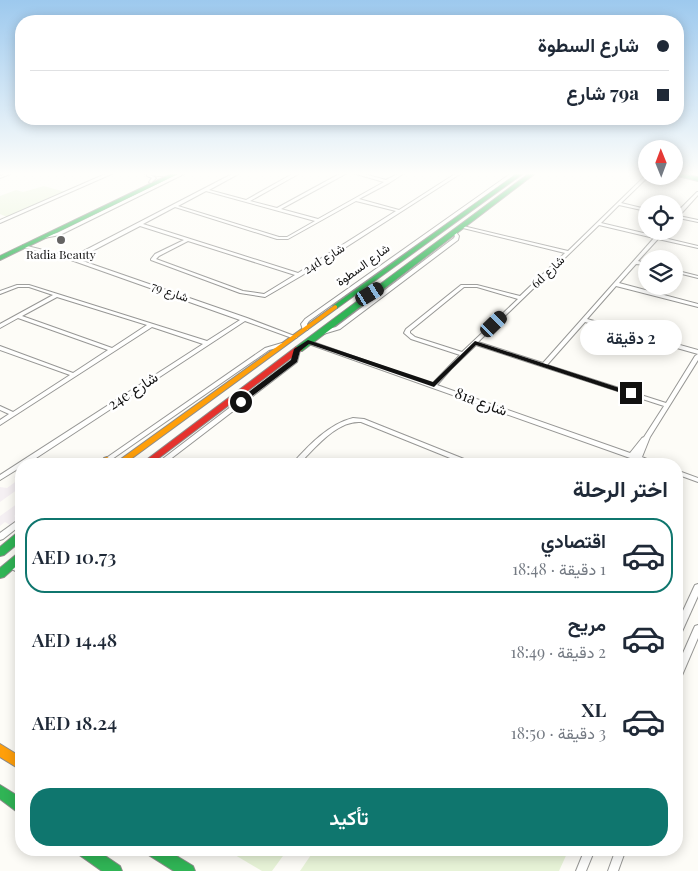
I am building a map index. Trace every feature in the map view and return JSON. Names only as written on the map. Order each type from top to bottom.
[{"type":"main road","points":[[0,252],[40,237],[89,213]]},
{"type":"main road","points":[[0,258],[25,246],[23,244],[91,213]]},
{"type":"main road","name":"شارع السطوة","points":[[127,458],[375,279],[405,253],[467,213]]},
{"type":"main road","name":"شارع السطوة","points":[[153,458],[370,294],[483,213]]},
{"type":"main road","points":[[462,216],[462,220],[456,224],[464,227]]},
{"type":"main road","points":[[370,294],[384,282],[375,279]]},
{"type":"main road","points":[[209,416],[201,410],[215,396]]},
{"type":"main road","points":[[0,552],[15,541]]},
{"type":"main road","points":[[0,574],[15,562]]},
{"type":"main road","points":[[0,750],[15,760]]},
{"type":"main road","points":[[0,792],[15,802]]},
{"type":"main road","points":[[93,856],[115,871]]},
{"type":"main road","points":[[163,856],[188,871]]},
{"type":"street","points":[[0,222],[23,213]]},
{"type":"street","points":[[44,250],[35,246],[40,237],[58,234],[102,213]]},
{"type":"street","points":[[73,259],[161,213]]},
{"type":"street","points":[[196,213],[279,238],[288,238],[334,213]]},
{"type":"street","points":[[287,213],[319,221]]},
{"type":"street","name":"24d شارع","points":[[188,239],[153,259],[218,284],[263,296],[397,213]]},
{"type":"street","name":"شارع السطوة","points":[[304,330],[304,324],[307,320],[405,253],[460,213]]},
{"type":"street","name":"6d شارع","points":[[431,384],[609,213]]},
{"type":"street","points":[[0,218],[6,220]]},
{"type":"street","points":[[683,218],[698,221]]},
{"type":"street","points":[[139,224],[299,275]]},
{"type":"street","points":[[598,224],[638,233]]},
{"type":"street","points":[[464,227],[568,252]]},
{"type":"street","name":"شارع السطوة","points":[[320,333],[337,329],[456,239],[457,236],[455,234]]},
{"type":"street","points":[[544,365],[654,240]]},
{"type":"street","points":[[669,240],[698,247]]},
{"type":"street","name":"شارع 79","points":[[25,246],[73,259],[294,337]]},
{"type":"street","points":[[683,273],[698,277]]},
{"type":"street","points":[[615,284],[698,306]]},
{"type":"street","points":[[0,293],[20,285],[57,294],[207,343]]},
{"type":"street","points":[[463,354],[413,338],[407,334],[408,330],[463,286],[476,286],[521,298]]},
{"type":"street","points":[[0,326],[57,294]]},
{"type":"street","points":[[17,316],[113,350]]},
{"type":"street","name":"24e شارع","points":[[31,458],[244,319]]},
{"type":"street","points":[[584,320],[698,354],[635,457]]},
{"type":"street","points":[[0,423],[151,325]]},
{"type":"street","name":"81a شارع","points":[[308,342],[635,457]]},
{"type":"street","points":[[475,343],[667,405]]},
{"type":"street","name":"شارع السطوة","points":[[111,458],[267,349],[282,345]]},
{"type":"street","points":[[0,348],[74,375]]},
{"type":"street","name":"شارع السطوة","points":[[167,458],[295,361],[297,350]]},
{"type":"street","points":[[0,408],[14,414]]},
{"type":"street","points":[[304,458],[341,423],[353,419],[362,420],[457,458]]},
{"type":"street","name":"24e شارع","points":[[0,478],[15,468]]},
{"type":"street","points":[[683,475],[698,480]]},
{"type":"street","points":[[0,537],[15,526]]},
{"type":"street","points":[[11,565],[15,567]]},
{"type":"street","points":[[683,614],[698,587]]},
{"type":"street","points":[[683,663],[698,628]]},
{"type":"street","points":[[581,871],[587,856]]},
{"type":"street","points":[[613,871],[618,856]]},
{"type":"shaded area","points":[[15,482],[15,491],[0,502],[0,487],[7,488]]},
{"type":"shaded area","points":[[15,505],[15,521],[10,525],[5,522],[0,526],[0,516]]},
{"type":"green space","points":[[0,213],[17,213],[7,217]]},
{"type":"green space","points":[[237,856],[283,856],[272,871],[262,871]]},
{"type":"green space","points":[[310,856],[566,856],[559,871],[300,871]]},
{"type":"traffic: fast","points":[[0,258],[95,213]]},
{"type":"traffic: fast","points":[[335,307],[466,213]]},
{"type":"traffic: fast","points":[[299,349],[481,213]]},
{"type":"traffic: fast","points":[[0,552],[15,541]]},
{"type":"traffic: fast","points":[[0,574],[15,562]]},
{"type":"traffic: fast","points":[[0,791],[15,802]]},
{"type":"traffic: fast","points":[[93,856],[115,871]]},
{"type":"traffic: fast","points":[[163,856],[188,871]]},
{"type":"traffic: slow","points":[[126,458],[335,307]]},
{"type":"traffic: slow","points":[[0,750],[15,760]]},
{"type":"traffic: jam","points":[[153,458],[299,349]]},
{"type":"place","name":"Radia Beauty","points":[[61,240]]},
{"type":"route","points":[[241,402],[295,361],[297,350],[308,342],[434,385],[475,343],[631,393]]}]
